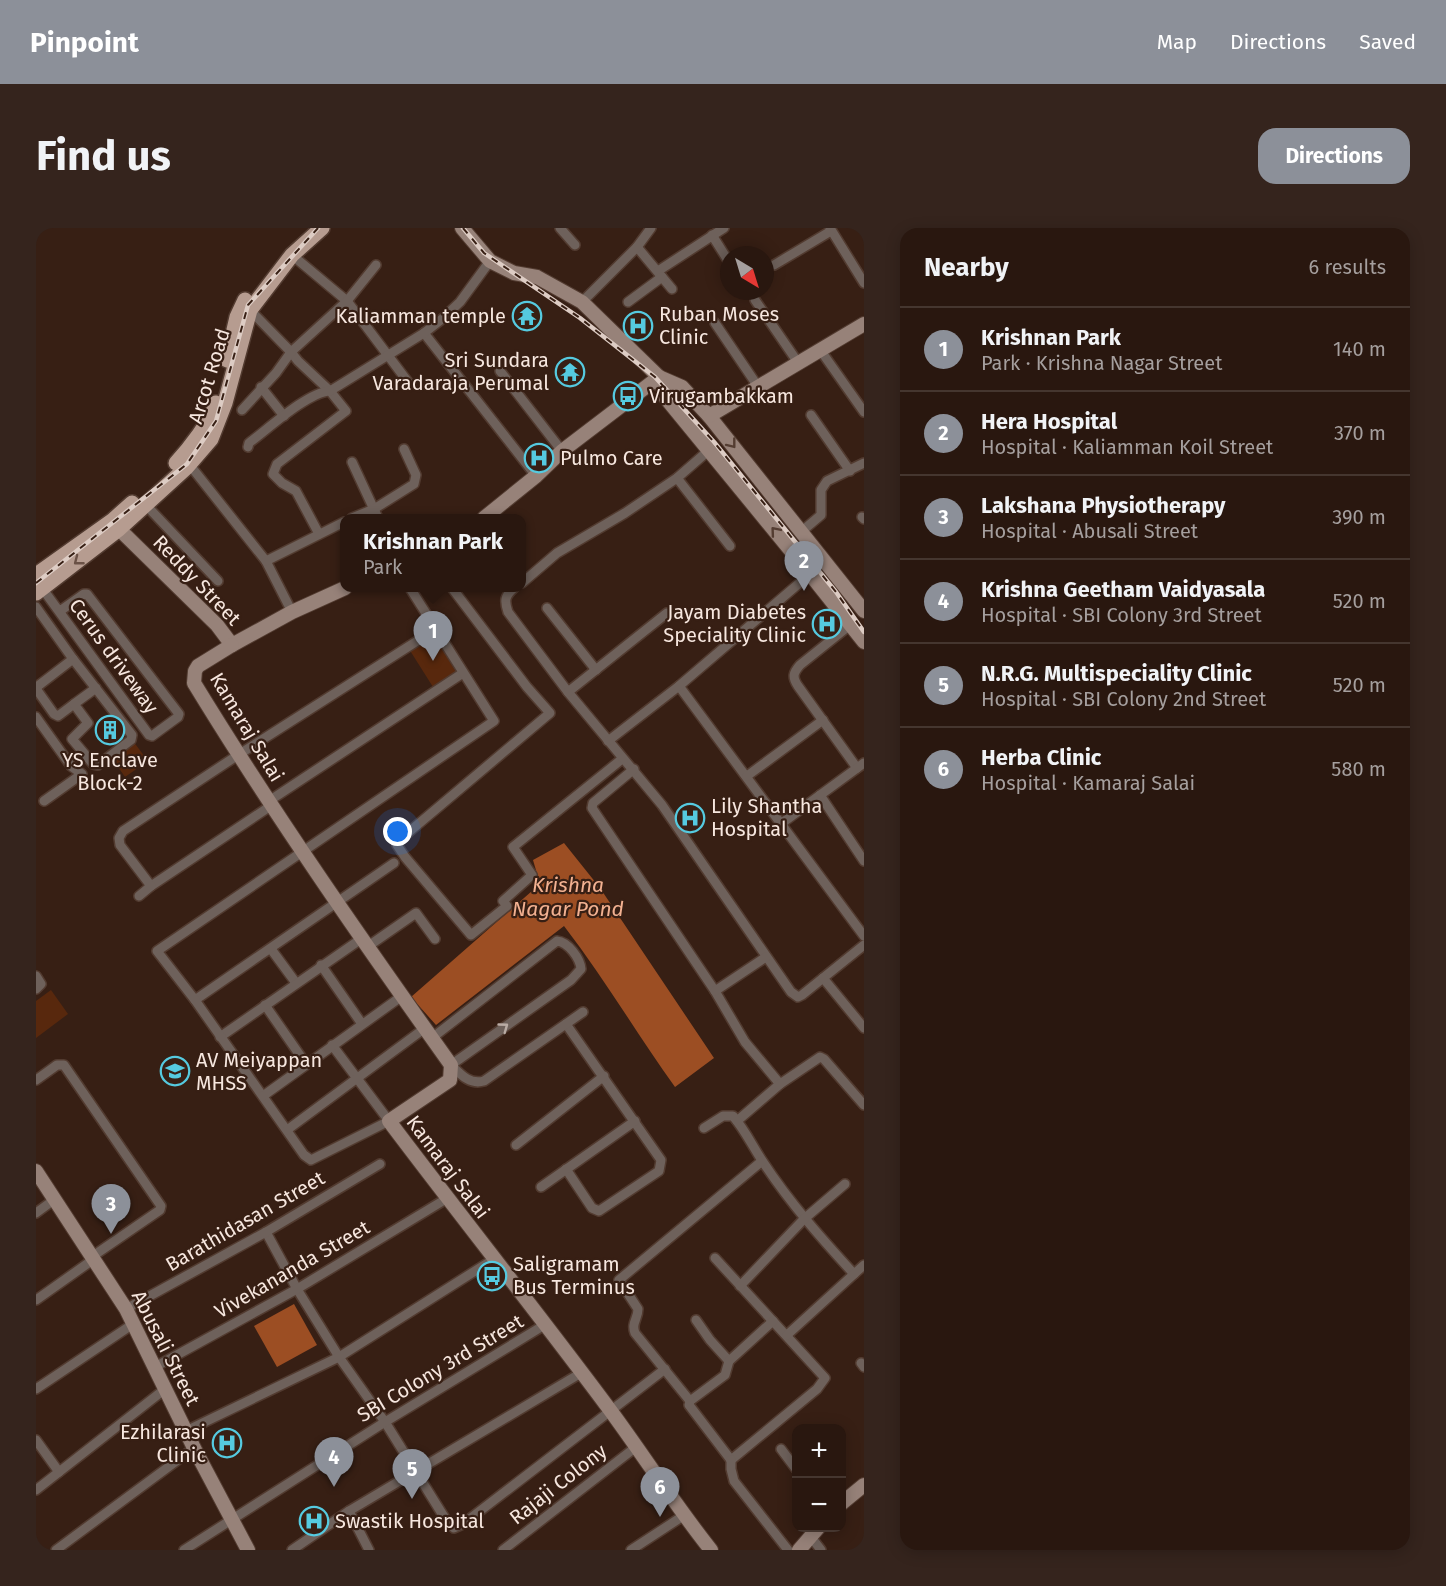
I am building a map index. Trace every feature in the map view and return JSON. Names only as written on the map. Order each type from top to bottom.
[{"type":"main road","name":"Arcot Road","points":[[38,585],[172,468],[206,435],[237,317],[244,301],[274,265],[312,228]]},
{"type":"main road","name":"Arcot Road","points":[[38,585],[119,529],[189,464],[225,403],[250,310],[292,255],[322,228]]},
{"type":"street","points":[[462,228],[490,261],[514,273],[537,276],[582,302],[659,377],[682,387],[709,416],[864,610]]},
{"type":"street","points":[[560,228],[575,245]]},
{"type":"street","points":[[582,302],[637,247],[651,228]]},
{"type":"street","points":[[628,302],[660,274],[724,228]]},
{"type":"street","points":[[774,265],[831,230],[861,271],[864,283]]},
{"type":"street","points":[[712,235],[720,248]]},
{"type":"street","points":[[637,247],[672,288]]},
{"type":"street","points":[[292,255],[347,301],[408,382]]},
{"type":"street","points":[[248,447],[249,443],[316,394],[330,391],[424,333],[460,303],[490,261]]},
{"type":"street","points":[[242,410],[276,373],[291,352],[347,301],[376,265]]},
{"type":"street","points":[[755,300],[799,364]]},
{"type":"street","points":[[250,310],[330,391],[346,413],[278,464],[273,474],[282,483],[296,491],[319,534]]},
{"type":"street","points":[[715,323],[759,388]]},
{"type":"street","points":[[709,416],[864,324]]},
{"type":"street","points":[[424,333],[536,476]]},
{"type":"street","points":[[820,351],[864,412]]},
{"type":"street","points":[[500,371],[562,451]]},
{"type":"street","points":[[490,514],[562,451],[659,377]]},
{"type":"street","points":[[659,377],[665,397],[864,642]]},
{"type":"street","points":[[261,387],[284,416]]},
{"type":"street","points":[[811,415],[850,471]]},
{"type":"street","points":[[362,514],[406,490],[416,481],[416,475],[404,449]]},
{"type":"street","points":[[526,580],[557,553],[625,513],[677,478],[708,451]]},
{"type":"street","points":[[352,462],[376,514]]},
{"type":"street","points":[[801,532],[821,515],[821,490],[827,482],[864,463]]},
{"type":"street","points":[[189,464],[266,561],[292,612]]},
{"type":"street","points":[[677,478],[730,546]]},
{"type":"street","points":[[145,504],[218,581]]},
{"type":"street","points":[[266,561],[340,524]]},
{"type":"street","name":"Reddy Street","points":[[119,529],[217,625],[231,645],[292,612],[340,590]]},
{"type":"street","points":[[608,741],[679,686],[810,574]]},
{"type":"street","name":"Cerus driveway","points":[[38,585],[60,611],[149,735],[152,736],[178,717],[179,714],[86,593],[60,611]]},
{"type":"street","points":[[332,1045],[389,1121],[311,1160],[306,1158],[195,1000],[157,951],[494,721],[413,592]]},
{"type":"street","points":[[455,592],[527,687],[550,713],[397,842],[405,857],[471,936],[507,906],[503,901],[532,875],[513,847],[622,759]]},
{"type":"street","points":[[510,592],[505,602],[508,612],[568,692],[662,805],[792,992],[798,997],[864,945]]},
{"type":"street","points":[[36,607],[133,738],[98,765],[93,764],[73,741],[74,736],[88,723],[74,704]]},
{"type":"street","points":[[548,609],[596,670]]},
{"type":"street","points":[[568,692],[667,613]]},
{"type":"street","points":[[782,823],[861,766],[823,720],[793,677],[794,672],[850,625]]},
{"type":"street","points":[[151,886],[120,845],[118,841],[121,834],[238,755],[436,629]]},
{"type":"street","name":"Kamaraj Salai","points":[[231,645],[198,666],[193,677],[194,683],[238,755],[364,943],[454,1064],[450,1080],[389,1121],[446,1199],[546,1324],[636,1447],[683,1516],[711,1550]]},
{"type":"street","points":[[74,658],[38,686],[37,690],[54,714],[58,716],[96,688]]},
{"type":"street","points":[[139,896],[270,803],[463,673]]},
{"type":"street","points":[[679,686],[864,936]]},
{"type":"street","points":[[36,717],[71,766],[82,774],[44,801]]},
{"type":"street","points":[[747,776],[823,720]]},
{"type":"street","points":[[634,769],[593,803],[592,808],[715,991],[745,1042],[780,1084]]},
{"type":"street","points":[[820,795],[864,861]]},
{"type":"street","points":[[195,1000],[394,863]]},
{"type":"street","points":[[220,1037],[321,965],[416,913],[435,939]]},
{"type":"street","points":[[286,1130],[356,1078],[431,1033],[557,941],[565,943],[580,963],[581,969],[571,980],[454,1064],[464,1078],[472,1082],[480,1082],[583,1012]]},
{"type":"street","points":[[271,949],[296,983]]},
{"type":"street","points":[[715,991],[766,957]]},
{"type":"street","points":[[321,965],[362,1024]]},
{"type":"street","points":[[36,976],[41,984],[36,988]]},
{"type":"street","points":[[823,978],[864,1028]]},
{"type":"street","points":[[263,1096],[402,996]]},
{"type":"street","points":[[265,1005],[306,1064]]},
{"type":"street","points":[[566,1024],[661,1160],[659,1171],[599,1211],[592,1208],[566,1169]]},
{"type":"street","points":[[737,1121],[780,1084],[814,1060],[822,1058],[864,1105]]},
{"type":"street","points":[[36,1080],[57,1065],[64,1065],[161,1206],[160,1210],[36,1300]]},
{"type":"street","points":[[516,1145],[604,1076]]},
{"type":"street","points":[[704,1128],[726,1115],[733,1116],[749,1136],[762,1161],[804,1219],[854,1274]]},
{"type":"street","points":[[540,1187],[634,1121]]},
{"type":"street","points":[[762,1161],[619,1280],[638,1309],[633,1323],[635,1333],[690,1401],[689,1405],[731,1460],[734,1481],[788,1550]]},
{"type":"street","name":"Barathidasan Street","points":[[126,1309],[266,1232],[380,1164]]},
{"type":"street","name":"Abusali Street","points":[[36,1171],[126,1309],[194,1448],[248,1550]]},
{"type":"street","points":[[741,1286],[804,1219],[845,1184]]},
{"type":"street","points":[[36,1213],[55,1199]]},
{"type":"street","name":"Vivekananda Street","points":[[155,1367],[297,1289],[446,1199]]},
{"type":"street","points":[[266,1232],[297,1289],[339,1357],[385,1422],[446,1520],[454,1528],[463,1524],[665,1369]]},
{"type":"street","points":[[715,1258],[825,1378],[822,1385],[731,1460]]},
{"type":"street","points":[[186,1431],[339,1357],[494,1259]]},
{"type":"street","points":[[787,1335],[864,1265]]},
{"type":"street","points":[[696,1320],[729,1361]]},
{"type":"street","points":[[690,1401],[725,1376],[729,1361],[773,1321]]},
{"type":"street","points":[[36,1389],[133,1324]]},
{"type":"street","name":"SBI Colony 3rd Street","points":[[184,1550],[385,1422],[546,1324]]},
{"type":"street","points":[[292,1550],[349,1511],[581,1373]]},
{"type":"street","points":[[36,1490],[165,1389]]},
{"type":"street","points":[[36,1440],[59,1472]]},
{"type":"street","name":"Rajaji Colony","points":[[503,1550],[636,1447]]},
{"type":"street","points":[[56,1550],[194,1448]]},
{"type":"street","points":[[780,1449],[792,1464]]},
{"type":"street","points":[[846,1500],[864,1485]]},
{"type":"street","points":[[349,1511],[369,1550]]},
{"type":"street","points":[[632,1550],[683,1516]]},
{"type":"street","points":[[807,1543],[821,1550]]},
{"type":"shaded area","points":[[433,634],[456,672],[433,687],[409,649]]},
{"type":"shaded area","points":[[133,741],[148,761],[125,777],[111,757]]},
{"type":"shaded area","points":[[51,990],[68,1014],[36,1038],[36,1001]]},
{"type":"water","name":"Krishna Nagar Pond","points":[[564,843],[600,888],[714,1058],[675,1087],[564,926],[436,1025],[411,997],[540,884],[533,860]]},
{"type":"water","points":[[294,1304],[317,1345],[277,1367],[254,1326]]},
{"type":"railway","points":[[36,583],[187,464],[216,421],[248,305],[318,228]]},
{"type":"railway","points":[[463,228],[484,253],[580,318],[655,377],[714,442],[836,592],[864,632]]},
{"type":"place","name":"Kaliamman temple","points":[[527,316]]},
{"type":"place","name":"Ruban Moses Clinic","points":[[638,326]]},
{"type":"place","name":"Sri Sundara Varadaraja Perumal","points":[[570,372]]},
{"type":"place","name":"Virugambakkam","points":[[628,396]]},
{"type":"place","name":"Pulmo Care","points":[[539,458]]},
{"type":"place","name":"Hera Hospital","points":[[804,591]]},
{"type":"place","name":"Jayam Diabetes Speciality Clinic","points":[[827,624]]},
{"type":"place","name":"Krishnan Park","points":[[433,661]]},
{"type":"place","name":"YS Enclave Block-2","points":[[110,730]]},
{"type":"place","name":"Lily Shantha Hospital","points":[[690,818]]},
{"type":"place","name":"AV Meiyappan MHSS","points":[[175,1071]]},
{"type":"place","name":"Lakshana Physiotherapy","points":[[111,1234]]},
{"type":"place","name":"Saligramam Bus Terminus","points":[[492,1276]]},
{"type":"place","name":"Ezhilarasi Clinic","points":[[227,1443]]},
{"type":"place","name":"Krishna Geetham Vaidyasala","points":[[334,1487]]},
{"type":"place","name":"N.R.G. Multispeciality Clinic","points":[[412,1499]]},
{"type":"place","name":"Herba Clinic","points":[[660,1517]]},
{"type":"place","name":"Swastik Hospital","points":[[314,1521]]}]
